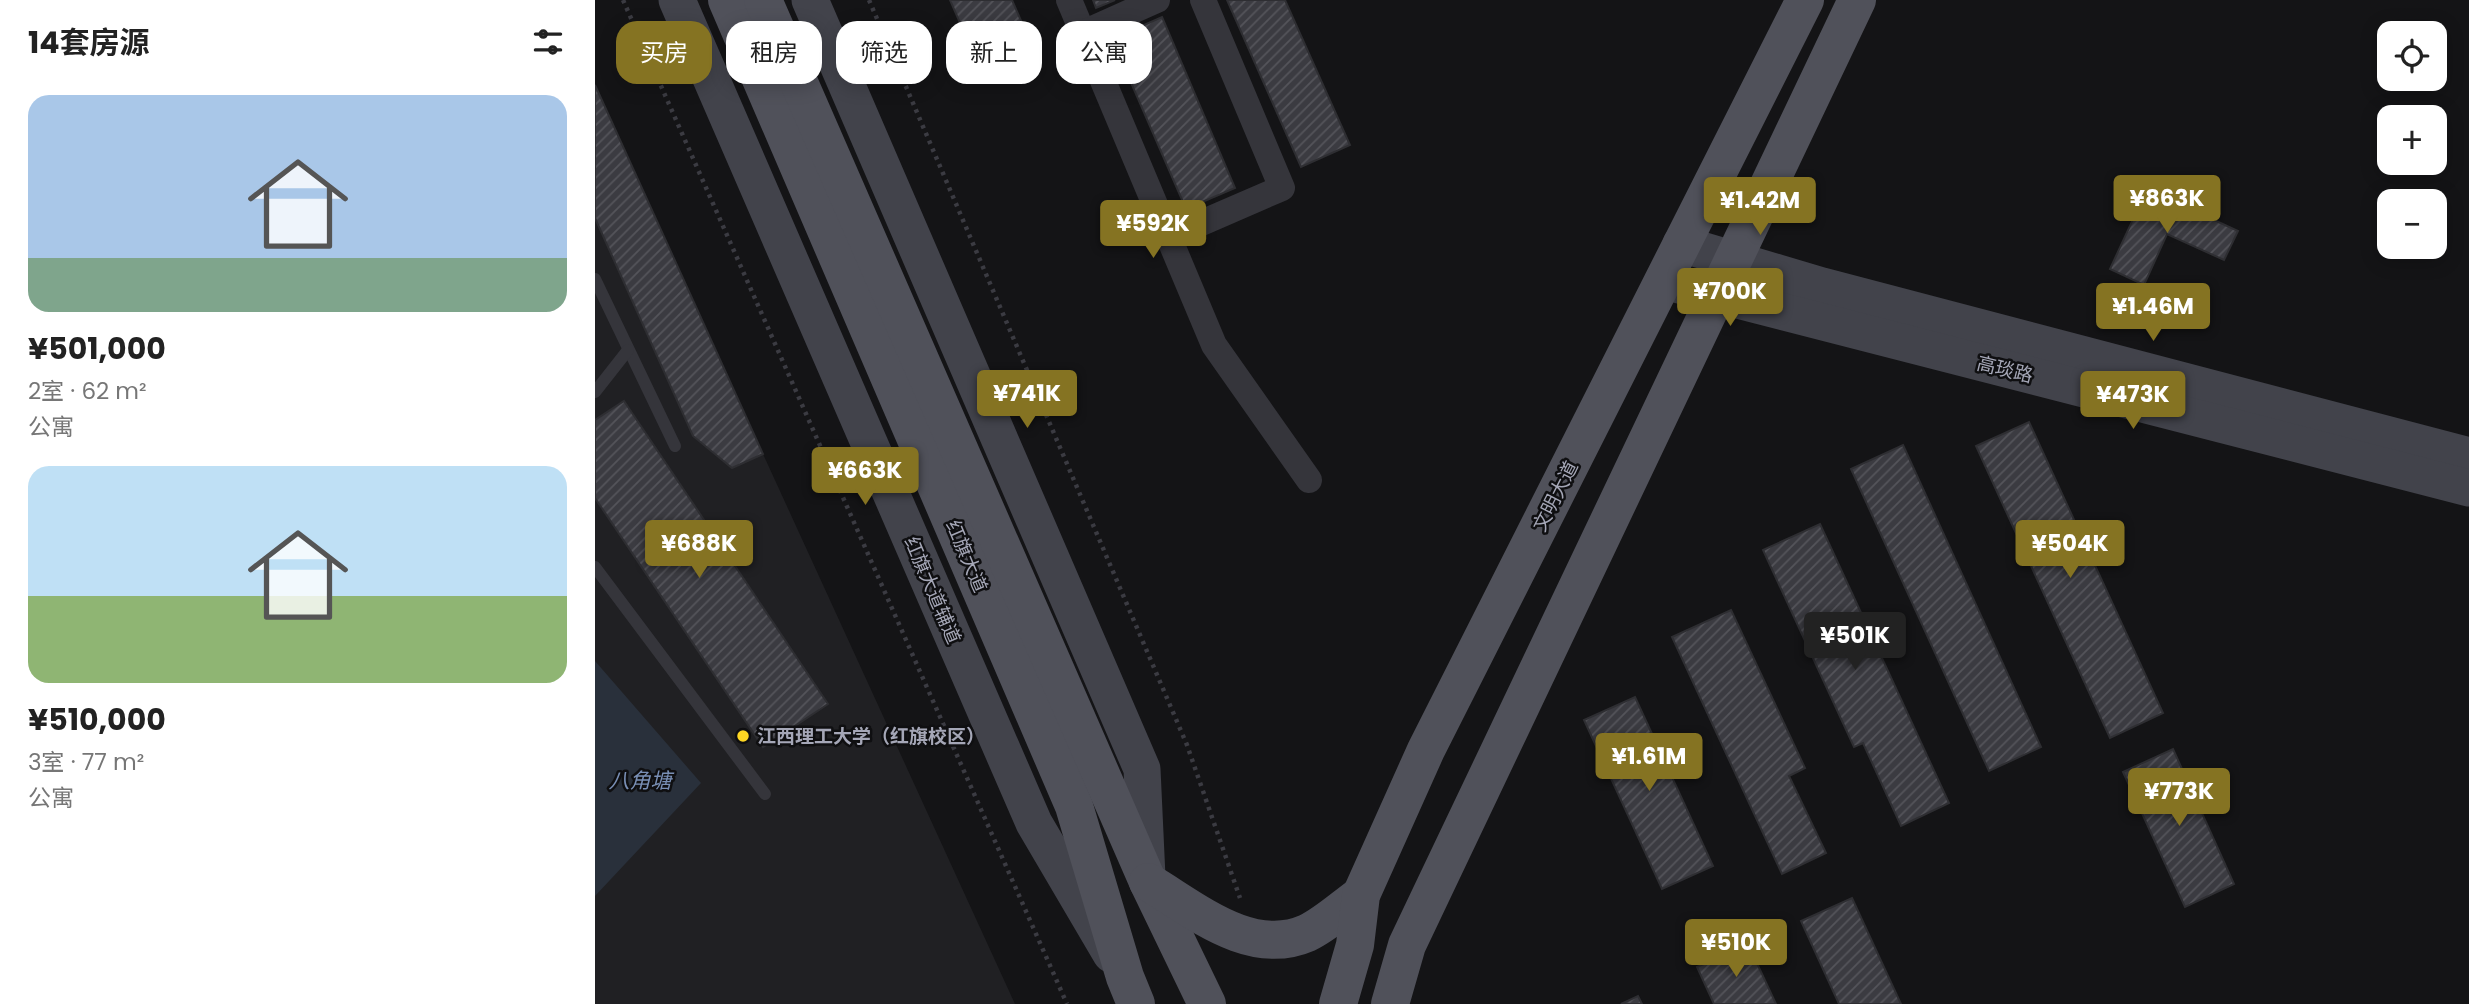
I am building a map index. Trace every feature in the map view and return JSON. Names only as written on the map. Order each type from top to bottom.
[{"type":"main road","name":"红旗大道辅道","points":[[677,0],[1034,823],[1129,995]]},
{"type":"main road","name":"红旗大道","points":[[727,0],[1074,806],[1129,995]]},
{"type":"main road","name":"红旗大道","points":[[763,0],[1147,882],[1207,1004]]},
{"type":"main road","points":[[810,0],[1142,769],[1147,882],[1232,931],[1254,939],[1290,939],[1310,932],[1361,895]]},
{"type":"main road","name":"文明大道","points":[[1338,1004],[1355,945],[1361,895],[1426,750],[1805,0]]},
{"type":"main road","points":[[1390,1004],[1407,944],[1857,0]]},
{"type":"main road","name":"高琰路","points":[[1681,244],[1822,286],[2469,456]]},
{"type":"main road","name":"高琰路","points":[[1664,281],[2469,488]]},
{"type":"street","points":[[1069,0],[1078,21]]},
{"type":"street","points":[[1110,21],[1157,0]]},
{"type":"street","points":[[1169,237],[1282,188],[1202,0]]},
{"type":"street","points":[[1104,84],[1214,345],[1309,480]]},
{"type":"lane","points":[[595,279],[675,446]]},
{"type":"lane","points":[[595,392],[628,350]]},
{"type":"lane","points":[[595,567],[765,794]]},
{"type":"path","points":[[623,0],[1067,1004]]},
{"type":"path","points":[[869,0],[1187,745],[1254,939]]},
{"type":"shaded area","name":"江西理工大学（红旗校区）","points":[[595,218],[693,436],[732,468],[763,454],[1015,1004],[595,1004]]},
{"type":"water","name":"八角塘","points":[[595,661],[701,783],[595,896]]},
{"type":"building","points":[[950,0],[1012,0],[1021,21],[959,21]]},
{"type":"building","points":[[1093,0],[1115,0],[1096,8]]},
{"type":"building","points":[[1227,0],[1285,0],[1350,145],[1301,167]]},
{"type":"building","points":[[1162,17],[1235,188],[1186,209],[1132,84],[1152,84],[1152,21]]},
{"type":"building","points":[[595,85],[763,454],[732,468],[693,436],[595,218]]},
{"type":"building","points":[[2147,189],[2238,231],[2224,260],[2167,234],[2144,285],[2110,269]]},
{"type":"building","points":[[624,401],[828,704],[763,747],[595,498],[595,420]]},
{"type":"building","points":[[2029,422],[2163,713],[2110,738],[1976,446]]},
{"type":"building","points":[[1903,445],[2041,747],[1989,771],[1851,469]]},
{"type":"building","points":[[1820,524],[1949,803],[1901,826],[1863,743],[1854,747],[1763,550]]},
{"type":"building","points":[[1731,610],[1805,768],[1789,776],[1826,853],[1782,874],[1672,637]]},
{"type":"building","points":[[1635,697],[1713,866],[1662,889],[1584,720]]},
{"type":"building","points":[[2173,749],[2234,884],[2185,907],[2123,772]]},
{"type":"building","points":[[1852,898],[1901,1004],[1839,1004],[1801,921]]},
{"type":"building","points":[[1748,944],[1776,1004],[1714,1004],[1697,967]]},
{"type":"building","points":[[1638,996],[1642,1004],[1621,1004]]},
{"type":"place","name":"江西理工大学（红旗校区）","points":[[743,736]]}]
